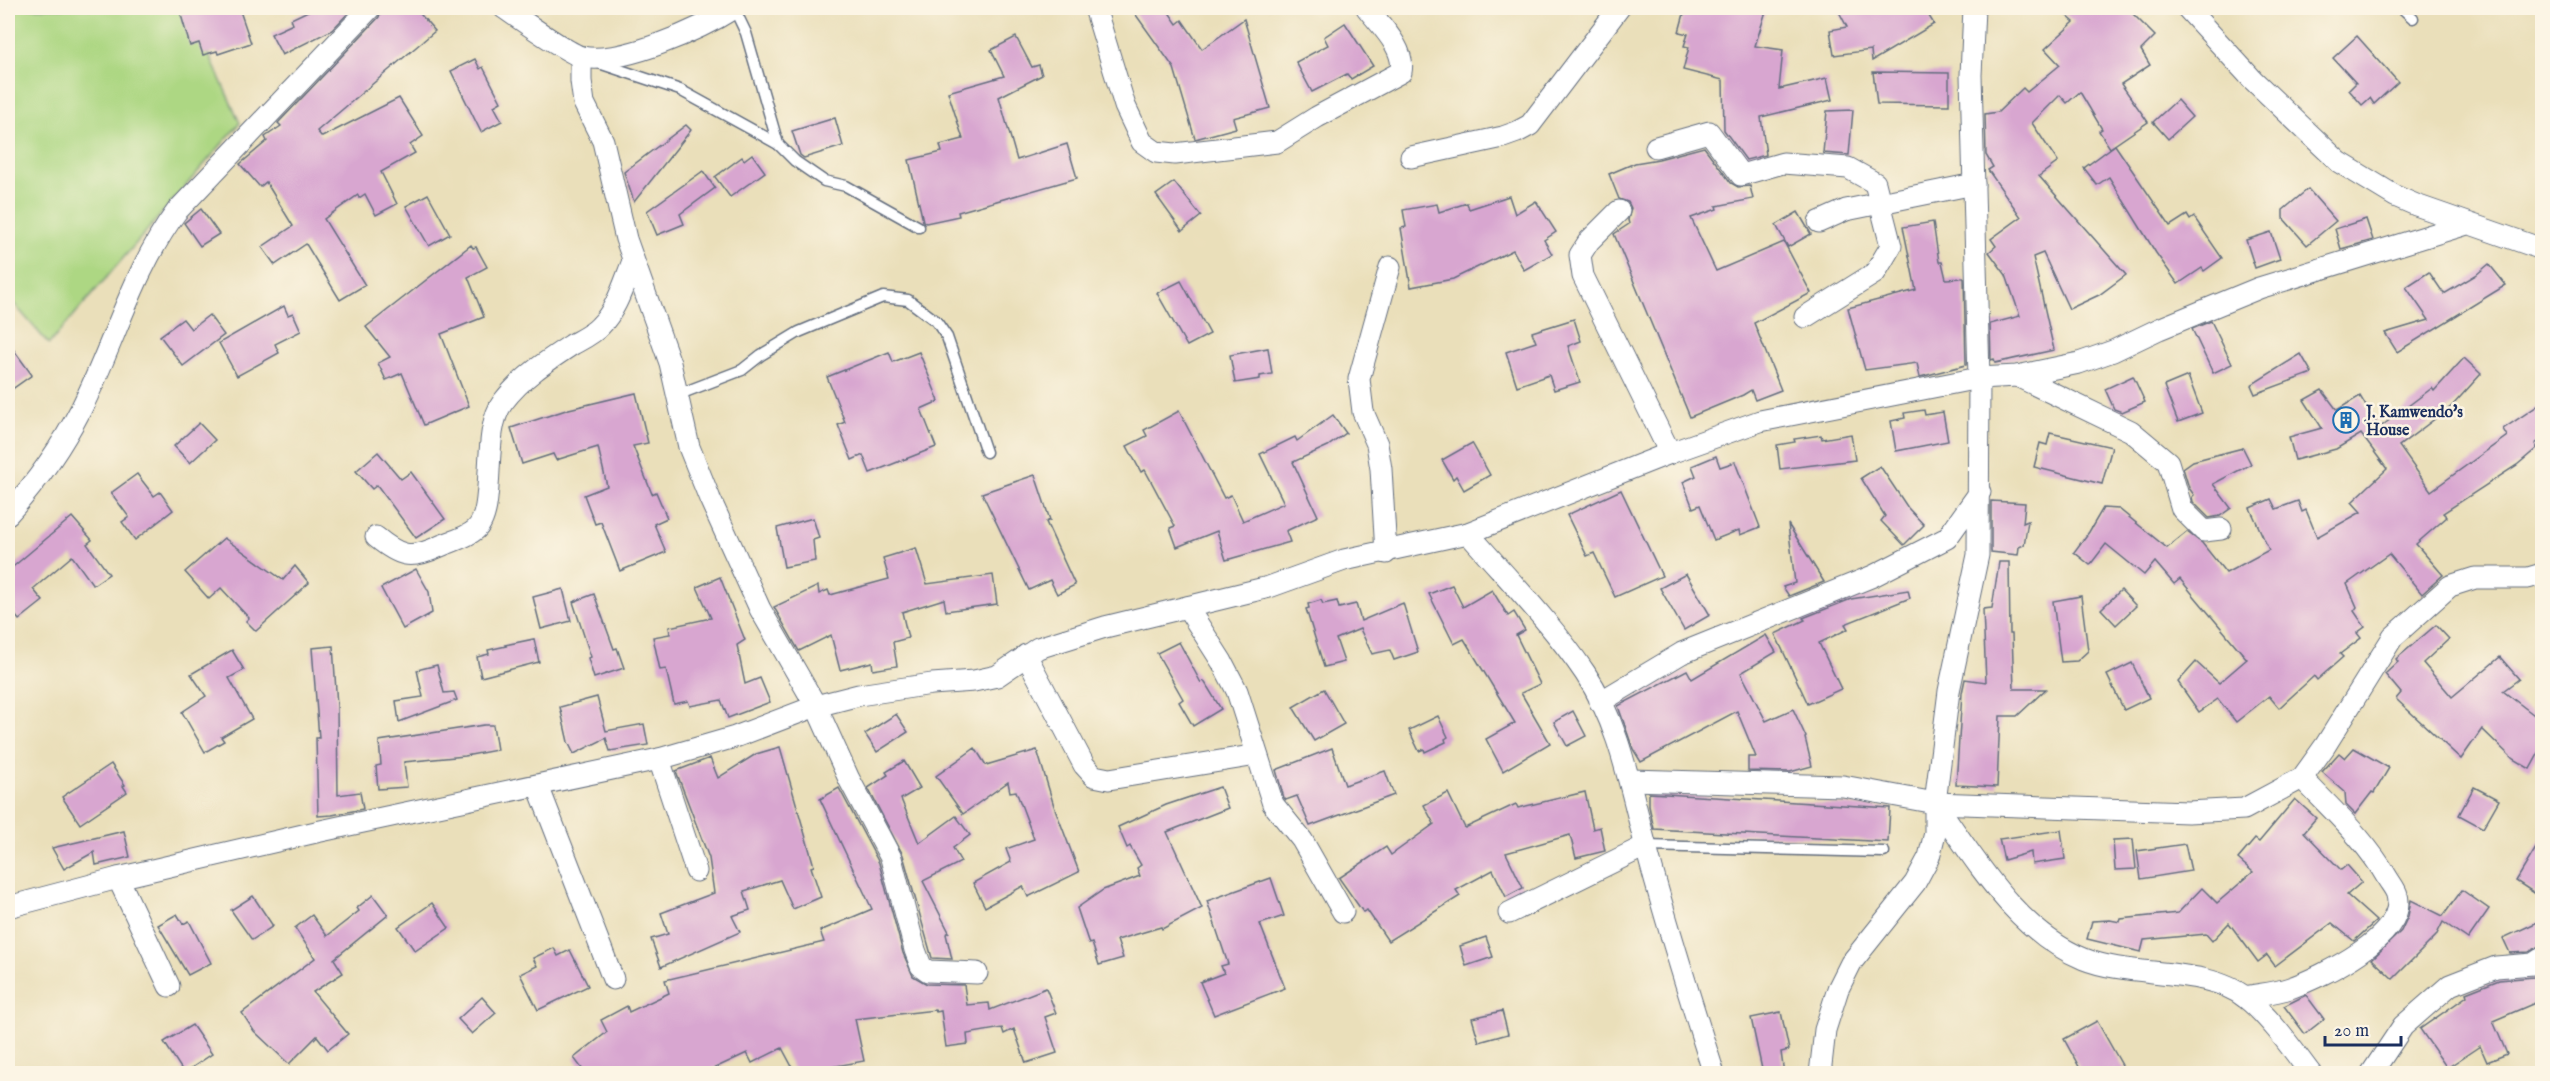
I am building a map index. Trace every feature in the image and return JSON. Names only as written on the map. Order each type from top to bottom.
[{"type":"street","points":[[8,514],[33,486],[62,443],[81,408],[143,268],[165,228],[185,203],[370,8]]},
{"type":"street","points":[[504,8],[581,57],[615,56],[659,44],[693,31],[734,8]]},
{"type":"street","points":[[1095,8],[1125,106],[1142,142],[1156,152],[1175,154],[1277,142],[1317,117],[1401,72],[1402,65],[1398,49],[1367,8]]},
{"type":"street","points":[[1411,157],[1503,137],[1530,124],[1618,8]]},
{"type":"street","points":[[1820,1074],[1825,1030],[1838,989],[1851,963],[1916,883],[1929,857],[1935,833],[1935,803],[1949,691],[1978,555],[1979,378],[1971,75],[1974,8]]},
{"type":"street","points":[[2187,8],[2253,80],[2339,162],[2395,196],[2467,224],[2542,249]]},
{"type":"street","points":[[581,57],[580,81],[585,103],[603,141],[633,261],[670,363],[689,447],[710,499],[760,609],[816,706],[849,779],[891,858],[921,966],[928,971],[977,973]]},
{"type":"street","points":[[1656,147],[1709,132],[1741,175],[1783,163],[1848,168],[1875,183],[1882,202],[1891,246],[1875,273],[1804,317]]},
{"type":"street","points":[[1819,222],[1846,210],[1974,184]]},
{"type":"street","points":[[1619,211],[1590,241],[1580,255],[1583,276],[1670,453]]},
{"type":"street","points":[[8,907],[118,878],[316,832],[659,759],[735,737],[816,706],[859,695],[932,684],[974,681],[996,676],[1038,648],[1105,627],[1269,587],[1344,560],[1386,553],[1468,533],[1670,453],[1760,421],[1979,378],[2017,376],[2079,363],[2113,351],[2159,329],[2259,288],[2467,224]]},
{"type":"street","points":[[376,537],[394,552],[409,556],[428,552],[476,530],[482,521],[485,507],[492,427],[500,405],[532,371],[599,328],[610,314],[633,261]]},
{"type":"street","points":[[1386,553],[1377,444],[1363,412],[1359,379],[1390,267]]},
{"type":"street","points":[[2017,376],[2131,431],[2168,462],[2182,509],[2204,531],[2222,529]]},
{"type":"street","points":[[1600,702],[1682,653],[1874,576],[1947,538],[1980,492]]},
{"type":"street","points":[[1468,533],[1586,673],[1600,702],[1620,746],[1631,780],[1646,846],[1714,1074]]},
{"type":"street","points":[[1631,780],[1843,786],[1935,803],[2188,812],[2244,809],[2302,778],[2325,746],[2393,637],[2450,586],[2475,578],[2528,578],[2542,574]]},
{"type":"street","points":[[1187,607],[1222,662],[1237,691],[1273,804],[1302,840],[1343,912]]},
{"type":"street","points":[[1026,655],[1084,765],[1094,776],[1109,779],[1257,755]]},
{"type":"street","points":[[659,759],[696,871]]},
{"type":"street","points":[[2245,997],[2288,989],[2321,976],[2355,957],[2381,935],[2397,915],[2397,895],[2364,843],[2302,778]]},
{"type":"street","points":[[538,786],[613,979]]},
{"type":"street","points":[[1935,803],[2015,911],[2052,940],[2083,959],[2114,967],[2213,981],[2245,997],[2311,1074]]},
{"type":"street","points":[[1509,913],[1646,846]]},
{"type":"street","points":[[118,878],[169,986]]},
{"type":"street","points":[[2371,1074],[2403,1026],[2451,985],[2496,967],[2533,964],[2542,958]]},
{"type":"lane","points":[[734,8],[755,60],[778,144]]},
{"type":"lane","points":[[2402,8],[2413,18]]},
{"type":"lane","points":[[581,57],[680,90],[778,144],[795,161],[824,181],[846,186],[919,227]]},
{"type":"lane","points":[[677,395],[742,370],[761,355],[799,332],[883,297],[909,300],[936,321],[947,337],[986,452]]},
{"type":"lane","points":[[1646,846],[1884,852]]},
{"type":"green space","points":[[8,8],[188,8],[240,123],[49,344],[8,297]]},
{"type":"building","points":[[179,8],[239,8],[251,43],[218,54],[217,51],[203,55],[199,43],[190,46]]},
{"type":"building","points":[[314,8],[353,8],[332,30],[282,55],[271,34],[293,24],[291,19]]},
{"type":"building","points":[[382,8],[415,8],[435,31],[317,131],[322,137],[399,98],[423,136],[410,145],[415,153],[381,172],[397,204],[376,215],[365,194],[359,198],[358,195],[324,219],[365,285],[340,300],[306,244],[275,265],[262,247],[293,226],[266,182],[260,187],[240,164],[267,141],[265,137],[281,126],[278,123],[379,17]]},
{"type":"building","points":[[1131,8],[1166,8],[1177,24],[1182,20],[1202,49],[1244,19],[1270,108],[1233,118],[1236,128],[1195,139],[1174,68]]},
{"type":"building","points":[[1695,8],[1767,8],[1755,46],[1783,50],[1779,89],[1827,78],[1832,100],[1761,117],[1766,155],[1746,160],[1724,130],[1723,80],[1683,70],[1689,47],[1684,46],[1688,34],[1679,32],[1685,10],[1693,12]]},
{"type":"building","points":[[1837,8],[1924,8],[1934,24],[1872,61],[1871,50],[1834,55],[1830,30],[1847,27]]},
{"type":"building","points":[[2058,8],[2127,8],[2155,36],[2141,50],[2150,65],[2121,84],[2148,122],[2110,148],[2099,131],[2102,129],[2080,92],[2067,103],[2060,95],[2032,123],[2058,162],[2039,176],[2126,275],[2099,295],[2069,309],[2043,253],[2033,257],[2054,350],[1995,363],[1994,359],[1991,360],[1990,324],[2020,316],[2006,275],[1989,252],[1996,246],[1991,239],[2021,217],[1988,170],[1993,167],[1986,155],[1985,114],[1998,112],[2023,88],[2027,92],[2060,65],[2045,49],[2074,22]]},
{"type":"building","points":[[1345,23],[1373,66],[1351,79],[1347,74],[1312,92],[1296,62],[1328,45],[1324,37]]},
{"type":"building","points":[[2357,36],[2398,82],[2374,104],[2370,98],[2362,105],[2349,90],[2356,83],[2333,58]]},
{"type":"building","points":[[1016,37],[1032,67],[1039,65],[1042,75],[999,97],[1017,160],[1067,144],[1077,178],[958,212],[959,216],[926,223],[923,221],[909,160],[942,152],[940,145],[963,139],[948,92],[1004,76],[991,50]]},
{"type":"building","points":[[475,59],[480,69],[483,67],[501,102],[494,106],[502,121],[481,132],[451,71]]},
{"type":"building","points":[[1873,72],[1949,73],[1949,105],[1877,104]]},
{"type":"building","points":[[2177,100],[2192,117],[2168,139],[2153,122]]},
{"type":"building","points":[[1853,110],[1849,155],[1823,153],[1827,111]]},
{"type":"building","points":[[835,118],[843,146],[804,158],[800,155],[792,131]]},
{"type":"building","points":[[686,125],[691,130],[634,202],[624,172]]},
{"type":"building","points":[[2115,145],[2170,226],[2187,215],[2190,220],[2194,217],[2222,258],[2204,271],[2202,268],[2178,284],[2109,177],[2097,185],[2084,168]]},
{"type":"building","points":[[1704,147],[1731,183],[1738,187],[1750,186],[1753,199],[1716,206],[1717,209],[1691,218],[1716,271],[1784,242],[1811,293],[1754,323],[1781,390],[1755,400],[1751,390],[1690,417],[1614,234],[1629,224],[1631,208],[1628,202],[1619,199],[1609,174],[1635,163]]},
{"type":"building","points":[[752,154],[765,172],[730,197],[715,177],[742,157],[744,160]]},
{"type":"building","points":[[703,171],[715,188],[680,214],[684,224],[657,235],[647,211]]},
{"type":"building","points":[[1174,182],[1201,216],[1182,231],[1156,195]]},
{"type":"building","points":[[2308,189],[2336,221],[2307,245],[2283,218],[2283,210]]},
{"type":"building","points":[[428,194],[450,234],[429,246],[406,206]]},
{"type":"building","points":[[1509,196],[1515,214],[1536,201],[1556,232],[1544,240],[1552,254],[1524,270],[1513,250],[1453,279],[1411,287],[1401,228],[1406,227],[1403,210],[1437,204],[1439,212],[1467,203],[1469,209]]},
{"type":"building","points":[[201,209],[219,234],[200,246],[184,223]]},
{"type":"building","points":[[1798,212],[1811,234],[1788,247],[1776,225]]},
{"type":"building","points":[[2366,219],[2373,240],[2341,249],[2335,229]]},
{"type":"building","points":[[1933,222],[1939,262],[1942,262],[1946,279],[1964,278],[1966,365],[1920,377],[1917,363],[1865,370],[1848,308],[1916,290],[1903,227]]},
{"type":"building","points":[[2271,232],[2280,259],[2255,268],[2246,240]]},
{"type":"building","points":[[471,245],[473,248],[476,247],[487,267],[468,277],[484,317],[441,334],[469,406],[424,425],[402,373],[386,380],[378,363],[390,357],[366,327]]},
{"type":"building","points":[[2489,264],[2506,285],[2397,352],[2385,333],[2429,320],[2406,287],[2429,272],[2444,294],[2476,275]]},
{"type":"building","points":[[1181,281],[1210,334],[1187,346],[1157,293]]},
{"type":"building","points":[[284,306],[288,315],[293,313],[301,331],[275,344],[279,353],[237,376],[219,343]]},
{"type":"building","points":[[209,315],[224,335],[183,366],[160,336],[183,319],[191,329]]},
{"type":"building","points":[[1574,319],[1581,341],[1568,346],[1580,382],[1554,390],[1549,375],[1517,386],[1506,352],[1536,342],[1532,332]]},
{"type":"building","points":[[2211,321],[2232,364],[2213,373],[2192,329]]},
{"type":"building","points":[[8,342],[32,375],[8,392]]},
{"type":"building","points":[[1268,348],[1272,374],[1260,376],[1260,379],[1235,383],[1230,355]]},
{"type":"building","points":[[889,352],[893,362],[919,352],[939,401],[921,409],[936,447],[870,473],[863,455],[852,460],[838,425],[845,422],[827,377]]},
{"type":"building","points":[[2301,354],[2312,373],[2255,394],[2251,385]]},
{"type":"building","points":[[2464,358],[2481,374],[2452,406],[2399,446],[2431,491],[2507,436],[2503,429],[2542,403],[2542,439],[2535,444],[2537,448],[2517,465],[2443,513],[2447,517],[2416,544],[2443,575],[2422,594],[2389,554],[2347,584],[2357,607],[2354,611],[2365,627],[2357,633],[2361,638],[2340,654],[2343,657],[2317,680],[2314,676],[2279,708],[2269,696],[2236,722],[2218,699],[2199,712],[2178,682],[2196,662],[2219,683],[2247,659],[2180,579],[2174,584],[2155,562],[2144,575],[2106,544],[2090,565],[2074,552],[2103,508],[2119,509],[2167,548],[2187,532],[2202,543],[2226,573],[2269,550],[2250,508],[2271,499],[2276,509],[2298,501],[2302,512],[2306,510],[2317,537],[2361,512],[2352,502],[2387,469],[2361,434],[2336,449],[2295,460],[2289,437],[2322,428],[2304,400],[2322,390],[2337,410],[2360,396],[2379,428],[2432,388],[2434,391]]},
{"type":"building","points":[[2133,376],[2145,402],[2122,412],[2114,409],[2105,389]]},
{"type":"building","points":[[2188,376],[2202,413],[2178,422],[2164,386]]},
{"type":"building","points":[[636,393],[648,443],[633,446],[652,494],[656,492],[667,518],[654,524],[666,552],[620,571],[601,522],[595,524],[584,495],[607,486],[598,447],[556,460],[553,454],[522,464],[511,428],[569,409]]},
{"type":"building","points":[[1924,410],[1925,415],[1943,412],[1948,441],[1896,451],[1891,421],[1905,418],[1904,413]]},
{"type":"building","points":[[1179,411],[1224,498],[1231,495],[1243,521],[1284,503],[1260,454],[1295,437],[1297,441],[1333,415],[1346,433],[1328,446],[1293,462],[1318,516],[1286,531],[1290,542],[1226,560],[1217,531],[1177,547],[1170,528],[1175,526],[1145,470],[1141,472],[1127,446],[1147,436],[1144,430]]},
{"type":"building","points":[[199,423],[215,440],[190,463],[174,446]]},
{"type":"building","points":[[2050,433],[2112,447],[2102,484],[2034,467],[2040,443],[2047,445]]},
{"type":"building","points":[[1851,434],[1855,460],[1780,469],[1777,445],[1795,442],[1794,439],[1821,435],[1822,439]]},
{"type":"building","points":[[1472,443],[1490,475],[1464,490],[1456,476],[1453,479],[1442,460]]},
{"type":"building","points":[[2243,448],[2251,464],[2213,484],[2231,508],[2220,516],[2209,518],[2193,502],[2194,495],[2189,488],[2183,468],[2193,461]]},
{"type":"building","points":[[378,452],[401,479],[411,472],[445,519],[416,538],[377,485],[372,489],[356,471]]},
{"type":"building","points":[[1716,456],[1720,467],[1735,462],[1760,527],[1740,535],[1739,530],[1714,540],[1700,505],[1693,508],[1683,482],[1696,476],[1692,466]]},
{"type":"building","points":[[1880,466],[1908,508],[1924,525],[1904,545],[1881,521],[1885,516],[1861,478]]},
{"type":"building","points":[[137,474],[154,496],[160,492],[173,510],[135,540],[122,522],[129,517],[111,493]]},
{"type":"building","points":[[1035,475],[1050,520],[1046,522],[1075,585],[1057,594],[1050,580],[1029,590],[982,493]]},
{"type":"building","points":[[1621,490],[1662,576],[1615,597],[1594,553],[1587,556],[1567,515]]},
{"type":"building","points":[[1991,501],[2025,503],[2023,523],[2028,521],[2024,545],[2019,547],[2018,555],[1991,552]]},
{"type":"building","points":[[72,517],[92,540],[87,544],[109,574],[93,585],[72,556],[33,589],[43,601],[19,620],[8,606],[8,571]]},
{"type":"building","points":[[813,518],[819,538],[813,540],[815,561],[784,567],[777,528]]},
{"type":"building","points":[[1788,524],[1824,582],[1789,596],[1783,587],[1795,583]]},
{"type":"building","points":[[224,538],[283,580],[295,566],[309,583],[256,631],[246,621],[249,618],[221,588],[209,599],[185,572]]},
{"type":"building","points":[[916,548],[927,584],[993,575],[997,604],[946,611],[944,599],[902,612],[908,638],[893,642],[897,666],[873,670],[872,662],[840,670],[831,635],[799,651],[774,607],[818,586],[819,594],[828,590],[830,595],[889,579],[883,558]]},
{"type":"building","points":[[1999,562],[2009,562],[2010,634],[2012,634],[2014,689],[2046,689],[2017,716],[2000,716],[1997,787],[1956,785],[1962,693],[1965,679],[1986,682],[1983,609],[1992,608]]},
{"type":"building","points":[[416,569],[429,592],[432,613],[403,629],[381,588]]},
{"type":"building","points":[[1686,574],[1710,615],[1684,630],[1660,588]]},
{"type":"building","points":[[720,577],[745,640],[737,645],[745,684],[760,678],[770,702],[728,718],[721,700],[690,706],[688,701],[674,704],[666,669],[660,670],[653,637],[670,634],[669,627],[711,618],[697,587]]},
{"type":"building","points":[[1452,585],[1463,607],[1492,590],[1508,616],[1514,612],[1525,630],[1516,635],[1540,684],[1521,693],[1550,743],[1503,771],[1486,739],[1515,723],[1464,639],[1454,644],[1429,594]]},
{"type":"building","points":[[563,589],[571,621],[541,629],[533,597]]},
{"type":"building","points":[[1908,590],[1910,598],[1845,624],[1848,629],[1819,643],[1841,689],[1808,704],[1775,634],[1805,620],[1803,618],[1851,599]]},
{"type":"building","points":[[2121,590],[2136,606],[2116,625],[2101,609]]},
{"type":"building","points":[[594,594],[614,649],[617,648],[624,668],[594,678],[588,658],[591,657],[573,602]]},
{"type":"building","points":[[2081,596],[2088,651],[2077,661],[2061,662],[2053,601]]},
{"type":"building","points":[[1321,600],[1323,604],[1337,601],[1339,608],[1356,604],[1361,621],[1403,603],[1418,652],[1394,660],[1390,650],[1372,654],[1360,629],[1336,639],[1344,662],[1324,667],[1306,609],[1309,608],[1308,604]]},
{"type":"building","points":[[2436,625],[2449,639],[2423,663],[2452,697],[2500,657],[2519,679],[2503,691],[2542,721],[2542,747],[2530,769],[2513,759],[2482,729],[2461,759],[2396,699],[2401,693],[2385,674],[2398,662],[2396,659]]},
{"type":"building","points":[[1766,635],[1776,652],[1741,673],[1766,721],[1793,709],[1806,737],[1812,766],[1790,772],[1748,771],[1748,757],[1756,757],[1737,711],[1641,762],[1633,749],[1618,706],[1687,670],[1692,679]]},
{"type":"building","points":[[534,639],[539,662],[481,677],[477,657],[489,654],[488,650]]},
{"type":"building","points":[[1179,642],[1201,683],[1204,681],[1221,709],[1193,726],[1179,702],[1183,699],[1157,653]]},
{"type":"building","points":[[333,646],[337,706],[338,795],[360,792],[363,809],[318,816],[316,738],[319,738],[312,648]]},
{"type":"building","points":[[232,650],[244,670],[229,678],[252,719],[221,737],[224,741],[205,752],[182,712],[206,696],[191,674]]},
{"type":"building","points":[[2132,663],[2149,698],[2124,710],[2107,675]]},
{"type":"building","points":[[437,665],[444,693],[454,692],[457,700],[399,722],[396,701],[423,697],[417,670]]},
{"type":"building","points":[[1324,689],[1344,724],[1314,741],[1293,707]]},
{"type":"building","points":[[597,697],[606,731],[644,724],[648,745],[610,751],[606,738],[574,754],[568,742],[560,707]]},
{"type":"building","points":[[1573,711],[1586,736],[1567,746],[1554,722]]},
{"type":"building","points":[[896,714],[908,732],[877,752],[865,734]]},
{"type":"building","points":[[1438,716],[1448,737],[1445,739],[1446,742],[1425,752],[1424,749],[1419,751],[1409,730]]},
{"type":"building","points":[[493,725],[497,750],[465,756],[404,762],[407,787],[378,789],[376,766],[381,765],[379,741]]},
{"type":"building","points":[[780,747],[821,897],[793,909],[780,880],[744,891],[750,910],[732,916],[740,932],[661,967],[651,939],[668,934],[661,913],[714,893],[709,858],[676,771],[710,758],[718,778],[756,754]]},
{"type":"building","points":[[975,748],[986,765],[1037,750],[1054,806],[1079,872],[1028,897],[1023,886],[985,907],[973,883],[1011,862],[1006,849],[1034,839],[1016,791],[1010,792],[1008,782],[963,814],[936,776]]},
{"type":"building","points":[[1332,748],[1345,785],[1385,771],[1394,795],[1310,826],[1297,796],[1286,800],[1284,798],[1276,770]]},
{"type":"building","points":[[2354,748],[2389,768],[2374,793],[2372,792],[2355,814],[2346,805],[2345,792],[2322,772],[2339,753],[2345,758]]},
{"type":"building","points":[[904,761],[920,788],[901,799],[919,843],[956,816],[970,835],[953,848],[961,862],[923,881],[949,932],[946,934],[952,959],[932,958],[903,855],[868,788],[888,775],[886,772]]},
{"type":"building","points":[[111,764],[127,792],[80,824],[62,797]]},
{"type":"building","points":[[1220,787],[1228,808],[1167,832],[1202,908],[1162,929],[1161,927],[1117,940],[1123,958],[1099,965],[1077,908],[1103,890],[1140,876],[1137,868],[1141,865],[1130,846],[1127,848],[1118,827],[1166,805]]},
{"type":"building","points":[[2474,787],[2499,800],[2483,828],[2459,815]]},
{"type":"building","points":[[839,788],[879,863],[903,953],[913,976],[927,984],[964,985],[967,1005],[989,1003],[990,1010],[1046,988],[1056,1013],[1045,1017],[1057,1053],[1026,1063],[1014,1029],[1004,1034],[1002,1028],[967,1034],[968,1044],[946,1047],[941,1011],[936,1012],[935,1010],[855,1019],[864,1061],[825,1068],[828,1074],[796,1074],[782,1048],[752,1063],[747,1053],[702,1074],[586,1074],[574,1058],[607,1032],[601,1020],[627,1006],[629,1012],[669,993],[665,980],[824,942],[820,931],[872,909],[820,799]]},
{"type":"building","points":[[1585,792],[1593,829],[1600,827],[1605,851],[1576,858],[1570,835],[1506,853],[1523,888],[1506,897],[1493,870],[1456,890],[1460,896],[1388,941],[1367,910],[1363,912],[1339,878],[1386,847],[1391,855],[1434,824],[1424,805],[1448,793],[1465,828],[1516,804],[1518,808]]},
{"type":"building","points":[[1649,793],[1890,808],[1888,842],[1654,829]]},
{"type":"building","points":[[2295,799],[2316,818],[2304,832],[2341,870],[2347,865],[2362,882],[2347,895],[2376,921],[2354,941],[2332,923],[2275,966],[2267,955],[2258,962],[2229,923],[2212,941],[2206,934],[2144,940],[2141,952],[2087,939],[2092,921],[2120,922],[2121,919],[2178,913],[2202,888],[2217,903],[2253,872],[2238,859],[2255,839],[2259,842]]},
{"type":"building","points":[[2061,830],[2065,859],[2032,864],[2031,852],[2004,860],[1999,839]]},
{"type":"building","points":[[124,831],[130,857],[96,865],[94,852],[64,869],[52,848]]},
{"type":"building","points":[[2542,838],[2542,898],[2516,881]]},
{"type":"building","points":[[2133,839],[2136,869],[2115,870],[2113,840]]},
{"type":"building","points":[[2185,844],[2191,871],[2141,879],[2137,851]]},
{"type":"building","points":[[1271,878],[1284,916],[1260,924],[1285,988],[1214,1015],[1200,982],[1224,973],[1221,966],[1228,964],[1207,901]]},
{"type":"building","points":[[2462,890],[2489,909],[2468,939],[2443,922],[2436,936],[2393,979],[2372,959],[2401,931],[2408,916],[2411,900],[2443,916]]},
{"type":"building","points":[[373,895],[388,915],[334,959],[343,973],[313,992],[348,1034],[328,1050],[317,1036],[289,1064],[254,1031],[242,1013],[315,958],[295,928],[312,915],[327,936],[359,911],[357,908]]},
{"type":"building","points":[[253,896],[273,926],[252,940],[231,910]]},
{"type":"building","points":[[432,903],[449,928],[415,951],[398,927]]},
{"type":"building","points":[[177,914],[183,924],[189,921],[211,963],[188,975],[158,925]]},
{"type":"building","points":[[2542,920],[2542,945],[2529,952],[2510,953],[2503,938]]},
{"type":"building","points":[[1486,937],[1493,957],[1466,966],[1460,946]]},
{"type":"building","points":[[554,948],[558,956],[570,950],[588,986],[538,1010],[520,974],[537,966],[533,958]]},
{"type":"building","points":[[2542,973],[2542,1000],[2493,1021],[2507,1054],[2487,1062],[2480,1046],[2447,1068],[2420,1029],[2467,996],[2466,993],[2499,980],[2534,977]]},
{"type":"building","points":[[2306,995],[2324,1019],[2305,1034],[2284,1006]]},
{"type":"building","points":[[482,997],[496,1013],[472,1034],[458,1019]]},
{"type":"building","points":[[1502,1011],[1508,1034],[1479,1042],[1472,1018]]},
{"type":"building","points":[[1781,1012],[1789,1050],[1781,1052],[1784,1074],[1763,1074],[1751,1018]]},
{"type":"building","points":[[2097,1021],[2127,1074],[2083,1074],[2064,1039]]},
{"type":"building","points":[[192,1025],[212,1054],[184,1073],[164,1042]]},
{"type":"place","name":"J. Kamwendo's House","points":[[2346,420]]}]
